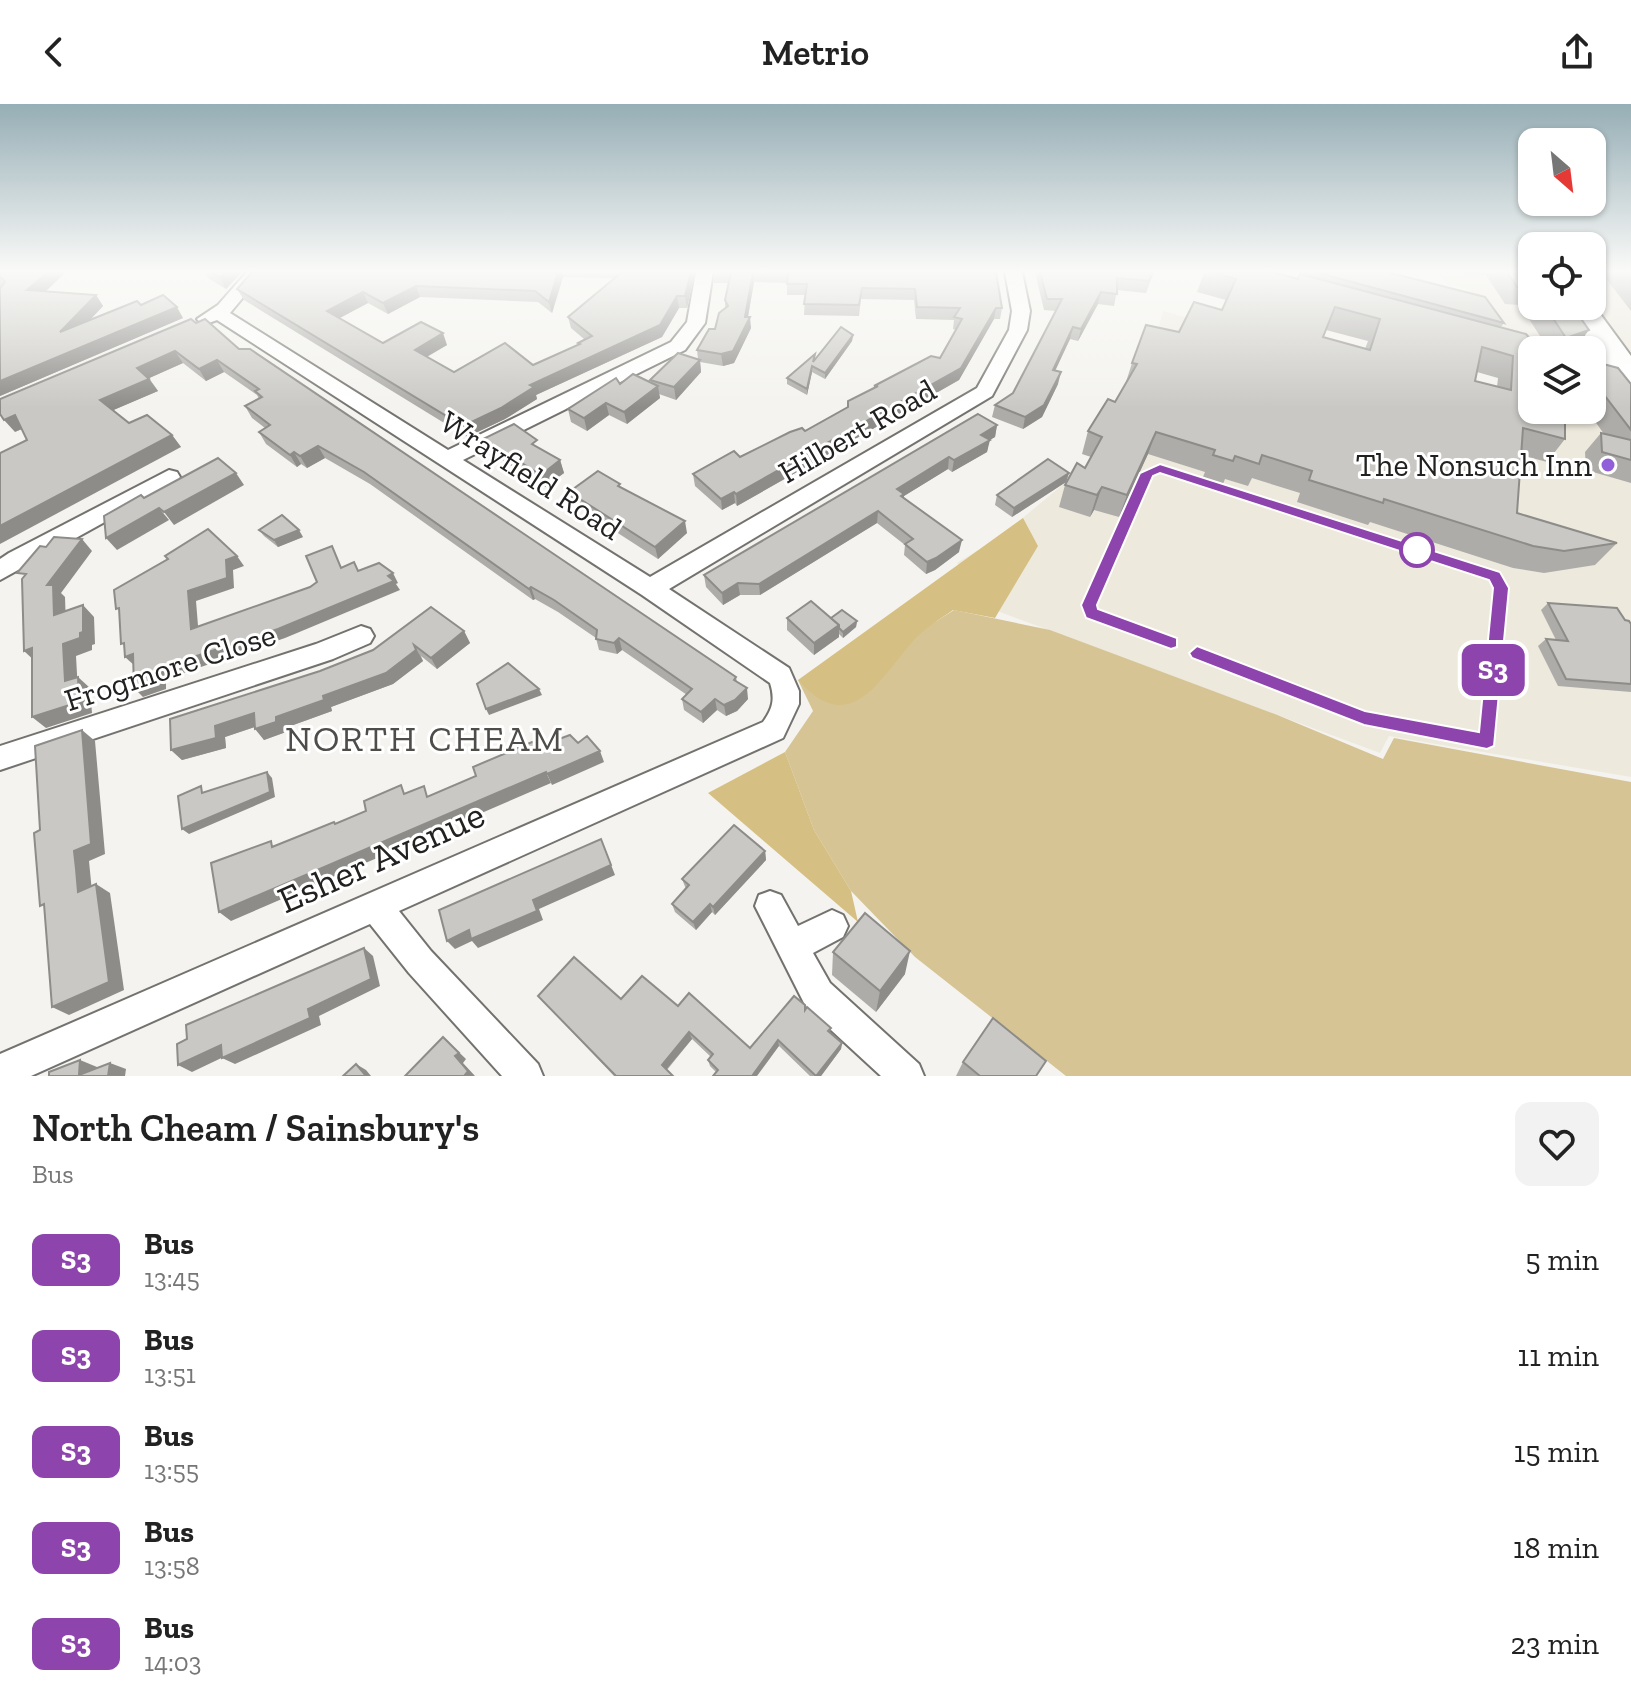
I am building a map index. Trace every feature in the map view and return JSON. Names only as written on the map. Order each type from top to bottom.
[{"type":"highway","points":[[1589,320],[1618,362]]},
{"type":"street","points":[[191,325],[208,317]]},
{"type":"street","name":"Wrayfield Road","points":[[225,317],[650,589],[780,676],[787,691],[788,708]]},
{"type":"street","points":[[448,460],[464,449],[678,346],[697,317]]},
{"type":"street","name":"Hilbert Road","points":[[650,589],[985,392],[1018,330],[1020,317]]},
{"type":"street","points":[[0,571],[169,477]]},
{"type":"street","name":"Frogmore Close","points":[[0,758],[324,652],[361,636]]},
{"type":"street","name":"Esher Avenue","points":[[0,1072],[773,730],[788,708]]},
{"type":"street","points":[[375,905],[420,962],[526,1076]]},
{"type":"street","points":[[770,906],[818,995],[907,1076]]},
{"type":"street","points":[[791,947],[832,926]]},
{"type":"shaded area","points":[[1161,317],[1186,317],[1518,411],[1518,424],[1606,424],[1606,336],[1518,336],[1518,377],[1482,317],[1606,320],[1606,317],[1631,317],[1631,777],[1389,736],[1380,753],[1000,612],[957,563],[1001,536],[1108,447],[1154,345]]},
{"type":"shaded area","points":[[1023,518],[1038,546],[995,618],[953,610],[917,637],[875,686],[848,704],[833,704],[816,697],[798,680]]},
{"type":"shaded area","points":[[954,610],[1050,630],[1275,714],[1383,759],[1394,738],[1631,782],[1631,1076],[1066,1076],[915,957],[851,891],[814,830],[785,752],[813,711],[798,680],[835,686]]},
{"type":"shaded area","points":[[785,752],[814,830],[851,891],[858,922],[708,793]]},
{"type":"building","points":[[0,317],[74,317],[60,332],[96,317],[152,317],[0,381]]},
{"type":"building","points":[[284,317],[338,317],[383,343],[421,322],[443,333],[415,350],[454,372],[505,343],[533,365],[592,336],[568,317],[664,317],[660,325],[530,385],[534,387],[501,408],[463,426]]},
{"type":"building","points":[[718,317],[750,317],[733,351],[721,354],[697,350],[709,329],[715,329]]},
{"type":"building","points":[[955,317],[991,317],[961,368],[736,494],[734,492],[721,499],[693,474],[734,451],[740,457],[790,432],[802,428],[805,431],[848,407],[848,401],[878,386],[874,386],[931,356],[940,358],[962,319]]},
{"type":"building","points":[[1052,317],[1087,317],[1081,329],[1073,327],[1053,370],[1061,372],[1044,405],[1025,417],[995,405],[1013,393]]},
{"type":"building","points":[[1186,317],[1331,317],[1323,337],[1370,350],[1380,319],[1374,317],[1463,317],[1526,334],[1528,336],[1518,336],[1518,424],[1565,424],[1565,439],[1523,428],[1517,513],[1617,543],[1564,551],[1533,546],[1384,499],[1383,503],[1309,480],[1312,471],[1262,455],[1259,464],[1235,456],[1233,461],[1213,455],[1215,450],[1156,432],[1127,495],[1102,487],[1097,495],[1065,485],[1077,463],[1085,468],[1102,437],[1088,431],[1108,399],[1115,402],[1137,364],[1132,363],[1146,325],[1179,332]],"holes":[[[1482,347],[1513,356],[1511,390],[1475,381]]]},
{"type":"building","points":[[1483,317],[1500,317],[1504,323]]},
{"type":"building","points":[[191,319],[196,323],[205,319],[239,349],[250,349],[736,677],[734,680],[747,688],[735,700],[724,705],[715,699],[701,712],[682,699],[692,689],[619,638],[614,643],[596,639],[597,630],[554,600],[531,587],[529,589],[364,472],[318,446],[300,456],[294,452],[290,455],[259,432],[270,425],[245,406],[262,397],[255,391],[259,389],[217,360],[199,369],[175,351],[137,368],[149,379],[100,400],[129,423],[147,415],[172,435],[0,526],[0,453],[27,440],[15,415],[4,420],[0,414],[0,399]]},
{"type":"building","points":[[1554,320],[1582,320],[1589,330],[1565,336]]},
{"type":"building","points":[[841,327],[853,335],[825,373],[812,366],[807,389],[787,378],[815,354],[813,362]]},
{"type":"building","points":[[678,353],[700,360],[674,387],[650,380]]},
{"type":"building","points":[[1606,365],[1618,368],[1631,384],[1631,430],[1606,397]]},
{"type":"building","points":[[633,374],[658,386],[624,412],[606,403],[584,418],[568,409],[616,378],[620,384]]},
{"type":"building","points":[[978,414],[997,425],[981,435],[990,440],[954,460],[949,457],[897,489],[904,494],[901,496],[962,540],[936,558],[927,562],[905,544],[913,539],[878,511],[759,584],[738,583],[722,593],[704,575]]},
{"type":"building","points":[[514,424],[537,440],[532,444],[560,460],[541,475],[483,439]]},
{"type":"building","points":[[1601,433],[1631,440],[1631,460],[1602,452]]},
{"type":"building","points":[[218,458],[236,473],[164,512],[159,508],[106,538],[104,516]]},
{"type":"building","points":[[1048,459],[1069,473],[1014,508],[997,495]]},
{"type":"building","points":[[598,471],[620,484],[618,486],[685,521],[655,547],[569,492]]},
{"type":"building","points":[[282,515],[299,530],[274,540],[259,530]]},
{"type":"building","points":[[208,529],[237,556],[226,560],[227,578],[188,591],[191,629],[310,587],[317,582],[306,556],[332,546],[341,568],[354,562],[358,571],[379,563],[393,573],[388,576],[394,581],[278,629],[157,669],[157,680],[134,688],[133,654],[125,657],[124,643],[121,644],[119,608],[116,609],[114,590],[168,559],[165,556]]},
{"type":"building","points":[[54,537],[82,539],[47,585],[53,585],[54,615],[83,605],[83,632],[80,638],[63,644],[65,681],[78,677],[79,702],[32,717],[32,648],[24,651],[22,579],[26,574],[17,573],[40,546],[46,547]]},
{"type":"building","points":[[811,601],[839,625],[814,643],[787,618]]},
{"type":"building","points":[[1548,603],[1617,608],[1631,624],[1631,684],[1566,679],[1546,639],[1568,641]]},
{"type":"building","points":[[431,607],[464,631],[431,658],[414,645],[416,650],[386,673],[323,696],[324,700],[276,717],[276,722],[255,729],[254,713],[215,726],[216,738],[171,750],[170,719],[320,671],[373,650]]},
{"type":"building","points":[[842,610],[857,621],[843,632],[831,618]]},
{"type":"building","points":[[508,663],[539,689],[486,709],[477,684]]},
{"type":"building","points":[[82,730],[91,844],[74,851],[78,892],[96,884],[109,982],[52,1007],[44,904],[40,906],[34,833],[40,830],[35,746]]},
{"type":"building","points":[[570,735],[578,743],[587,736],[600,751],[219,912],[211,863],[271,841],[272,847],[335,824],[366,811],[364,801],[401,785],[404,794],[424,786],[427,797],[476,776],[473,767],[532,742],[543,745]]},
{"type":"building","points":[[267,772],[270,792],[182,829],[178,796],[201,786],[202,793]]},
{"type":"building","points":[[734,825],[765,851],[713,907],[710,904],[693,922],[672,904],[689,885],[682,879]]},
{"type":"building","points":[[601,839],[611,865],[533,900],[537,911],[471,939],[469,930],[447,941],[439,910]]},
{"type":"building","points":[[865,913],[910,951],[880,991],[833,952]]},
{"type":"building","points":[[364,948],[371,979],[308,1009],[310,1018],[222,1058],[221,1045],[178,1065],[177,1044],[187,1039],[186,1025]]},
{"type":"building","points":[[574,957],[621,999],[642,976],[678,1006],[689,993],[750,1048],[794,996],[805,1005],[805,1010],[807,1007],[831,1028],[828,1031],[842,1043],[816,1076],[778,1040],[752,1076],[713,1076],[718,1070],[708,1060],[713,1054],[689,1032],[662,1065],[673,1076],[616,1076],[538,996]]},
{"type":"building","points":[[993,1018],[1046,1061],[1036,1076],[980,1076],[963,1062]]},
{"type":"building","points":[[443,1037],[459,1053],[455,1056],[468,1071],[464,1076],[405,1076]]},
{"type":"building","points":[[80,1060],[79,1075],[110,1063],[108,1076],[49,1076],[49,1072]]},
{"type":"building","points":[[356,1064],[366,1076],[343,1076]]},
{"type":"bus line","name":"S3","points":[[1171,643],[1092,613],[1089,605],[1147,473],[1160,468],[1495,576],[1501,588],[1487,741],[1364,718],[1197,653]]},
{"type":"place","name":"The Nonsuch Inn","points":[[1608,465]]},
{"type":"district","name":"NORTH CHEAM","points":[[425,738]]}]
